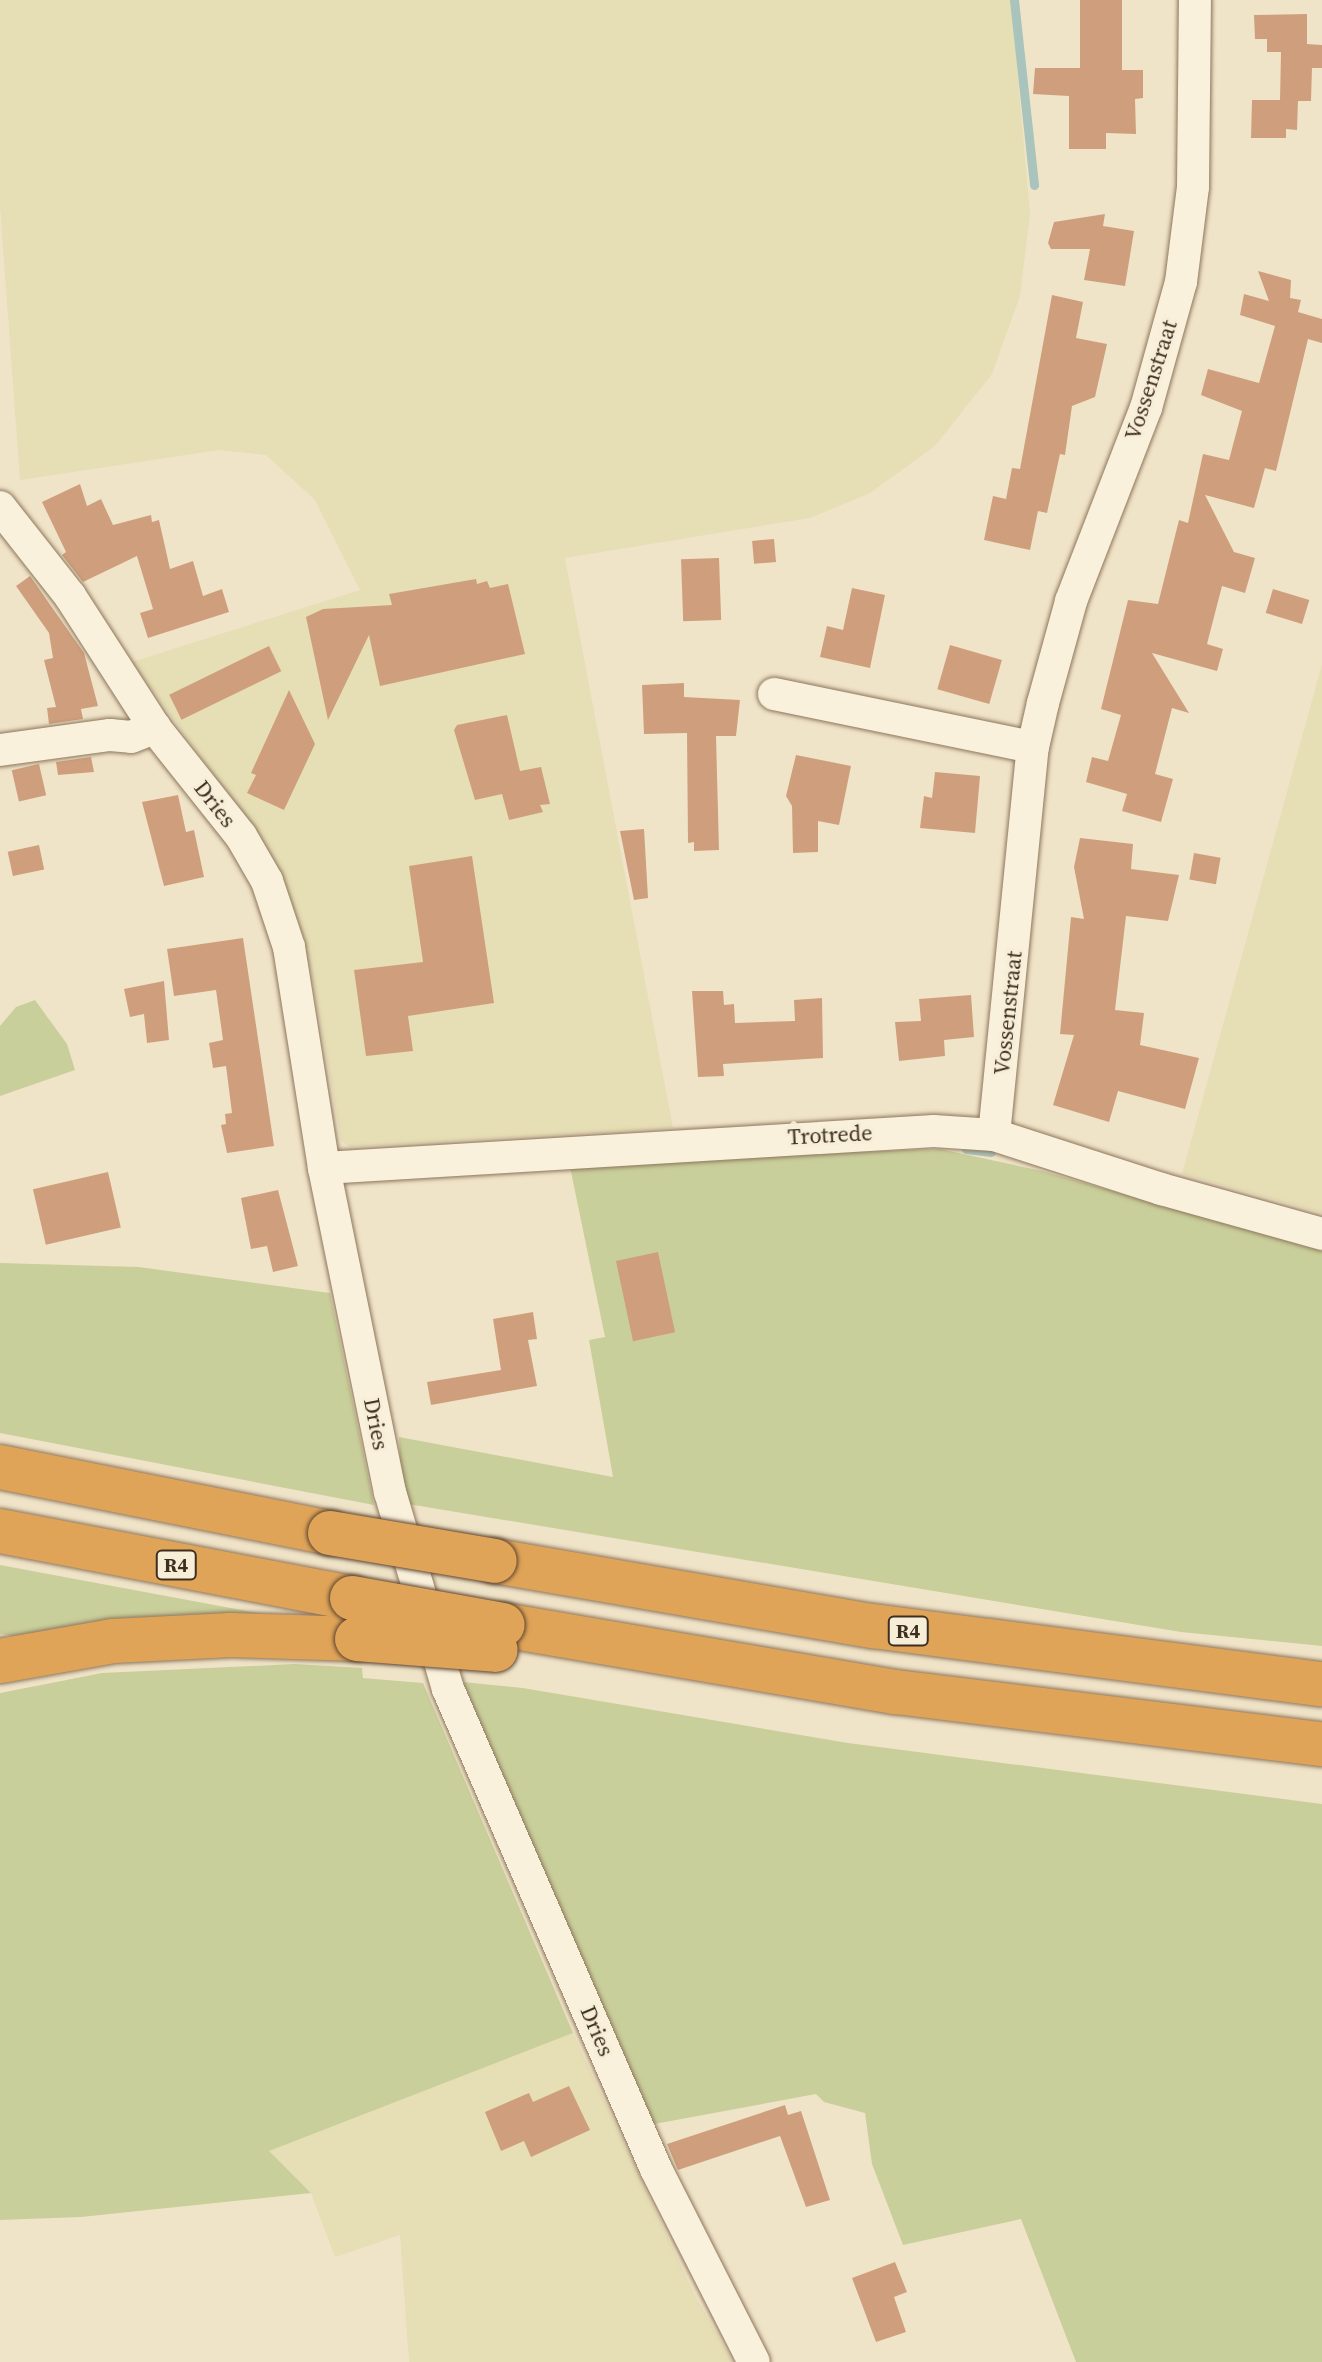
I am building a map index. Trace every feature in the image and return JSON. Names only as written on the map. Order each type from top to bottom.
[{"type":"highway","name":"R4","points":[[0,1467],[330,1533],[873,1626],[1322,1684]]},
{"type":"highway","name":"R4","points":[[0,1531],[354,1618],[499,1638],[614,1644],[896,1692],[1322,1744]]},
{"type":"highway","points":[[0,1661],[113,1641],[231,1635],[354,1618]]},
{"type":"street","name":"Vossenstraat","points":[[994,1135],[1033,747],[1071,601],[1146,408],[1181,282],[1193,187],[1195,0]]},
{"type":"street","name":"Dries","points":[[0,507],[70,596],[155,728],[241,836],[267,881],[289,947],[324,1168],[390,1492],[448,1689],[656,2169],[754,2362]]},
{"type":"street","points":[[110,735],[132,694]]},
{"type":"street","points":[[774,694],[1033,747]]},
{"type":"street","points":[[0,750],[110,735],[131,737],[155,728]]},
{"type":"street","name":"Trotrede","points":[[324,1168],[875,1133],[994,1135],[1322,1234]]},
{"type":"shaded area","points":[[0,0],[1011,0],[1030,214],[1020,296],[992,374],[935,446],[870,493],[810,518],[565,558],[673,1128],[350,1147],[341,1141],[311,970],[276,861],[132,662],[360,590],[315,500],[266,455],[219,450],[20,480],[0,206]]},
{"type":"shaded area","points":[[1322,664],[1322,1213],[1182,1174]]},
{"type":"shaded area","points":[[573,2033],[695,2296],[733,2362],[409,2362],[400,2235],[335,2257],[311,2193],[268,2151]]},
{"type":"green space","points":[[35,1000],[67,1044],[75,1070],[0,1096],[0,1026],[16,1007]]},
{"type":"green space","points":[[940,1149],[1042,1171],[1322,1251],[1322,1646],[1181,1632],[402,1503],[399,1437],[613,1477],[589,1340],[605,1337],[569,1162]]},
{"type":"green space","points":[[0,1263],[139,1267],[330,1293],[374,1505],[0,1433]]},
{"type":"green space","points":[[0,1565],[273,1616],[37,1639],[0,1634]]},
{"type":"green space","points":[[294,1664],[362,1668],[363,1678],[423,1683],[573,2033],[269,2151],[311,2193],[81,2217],[0,2220],[0,1693],[102,1673]]},
{"type":"green space","points":[[463,1682],[523,1688],[848,1743],[1322,1804],[1322,2362],[1076,2362],[1021,2219],[903,2245],[872,2164],[865,2113],[824,2102],[816,2094],[649,2125]]},
{"type":"building","points":[[1080,0],[1122,0],[1122,70],[1143,70],[1143,98],[1135,99],[1136,134],[1106,133],[1106,149],[1069,149],[1069,96],[1033,94],[1035,68],[1080,68]]},
{"type":"building","points":[[1307,14],[1307,44],[1322,45],[1322,68],[1312,68],[1311,101],[1298,101],[1297,130],[1286,129],[1286,138],[1251,138],[1252,100],[1280,100],[1281,52],[1267,52],[1267,39],[1255,39],[1254,15]]},
{"type":"building","points":[[1105,214],[1103,226],[1134,231],[1125,286],[1084,280],[1090,249],[1051,249],[1048,243],[1054,222]]},
{"type":"building","points":[[1258,271],[1291,280],[1290,298],[1301,300],[1298,312],[1322,319],[1322,343],[1308,339],[1276,471],[1265,468],[1254,508],[1205,495],[1234,552],[1255,558],[1245,593],[1222,586],[1207,644],[1223,649],[1217,671],[1152,653],[1189,713],[1172,708],[1155,774],[1173,779],[1161,822],[1122,811],[1127,794],[1086,782],[1092,757],[1108,761],[1121,715],[1101,709],[1128,600],[1158,604],[1179,520],[1188,523],[1203,454],[1229,460],[1242,411],[1201,395],[1208,369],[1259,383],[1275,326],[1240,315],[1244,294],[1269,301]]},
{"type":"building","points":[[1052,295],[1083,302],[1076,338],[1107,344],[1095,397],[1072,406],[1065,455],[1060,454],[1047,513],[1038,511],[1030,550],[984,540],[993,496],[1006,499],[1012,468],[1020,469]]},
{"type":"building","points":[[80,484],[87,506],[101,499],[113,525],[151,515],[152,522],[159,520],[170,569],[193,561],[203,596],[222,589],[229,612],[148,638],[140,613],[153,609],[137,556],[83,582],[62,555],[66,552],[42,502]]},
{"type":"building","points":[[774,539],[776,562],[754,564],[752,541]]},
{"type":"building","points":[[719,558],[721,620],[683,621],[681,559]]},
{"type":"building","points":[[30,576],[84,653],[98,706],[81,709],[83,719],[49,724],[47,708],[56,707],[44,660],[53,658],[49,633],[16,586]]},
{"type":"building","points":[[476,579],[477,584],[487,581],[490,588],[508,584],[525,654],[380,686],[369,635],[328,720],[306,617],[323,609],[392,605],[389,594]]},
{"type":"building","points":[[852,588],[885,595],[870,668],[820,657],[827,626],[843,630]]},
{"type":"building","points":[[1273,589],[1309,600],[1302,624],[1266,613]]},
{"type":"building","points":[[950,645],[1002,660],[989,704],[937,689]]},
{"type":"building","points":[[269,646],[281,671],[182,720],[169,695]]},
{"type":"building","points":[[684,683],[684,697],[740,700],[736,736],[716,736],[719,850],[694,851],[694,842],[688,843],[687,733],[644,734],[642,685]]},
{"type":"building","points":[[289,690],[315,744],[284,810],[247,793],[256,775],[251,773]]},
{"type":"building","points":[[507,715],[520,771],[541,767],[550,804],[540,805],[543,812],[509,820],[502,794],[475,800],[454,730],[457,725]]},
{"type":"building","points":[[796,755],[851,766],[839,825],[818,821],[818,852],[793,853],[792,806],[786,796]]},
{"type":"building","points":[[91,757],[94,772],[58,775],[56,762]]},
{"type":"building","points":[[39,764],[46,795],[19,801],[12,770]]},
{"type":"building","points":[[935,772],[980,776],[975,833],[920,828],[924,796],[932,798]]},
{"type":"building","points":[[178,795],[186,832],[194,830],[204,877],[164,886],[142,802]]},
{"type":"building","points":[[644,829],[648,898],[634,900],[620,831]]},
{"type":"building","points":[[1080,838],[1133,844],[1131,869],[1179,875],[1168,921],[1126,916],[1115,1010],[1144,1013],[1140,1045],[1199,1058],[1185,1109],[1118,1091],[1109,1122],[1053,1105],[1074,1035],[1060,1034],[1071,917],[1084,919],[1074,867]]},
{"type":"building","points":[[39,845],[44,869],[13,876],[8,852]]},
{"type":"building","points":[[1194,853],[1221,858],[1216,884],[1189,880]]},
{"type":"building","points":[[472,856],[494,1003],[408,1016],[413,1051],[366,1056],[354,970],[423,962],[409,866]]},
{"type":"building","points":[[243,938],[274,1146],[227,1153],[221,1125],[226,1124],[225,1114],[232,1113],[226,1066],[213,1068],[209,1043],[223,1040],[216,990],[174,996],[167,949]]},
{"type":"building","points":[[164,981],[169,1040],[147,1043],[144,1014],[130,1017],[124,989]]},
{"type":"building","points":[[692,991],[723,991],[724,1005],[734,1004],[735,1023],[795,1021],[794,1000],[822,998],[823,1058],[723,1064],[724,1076],[698,1077]]},
{"type":"building","points":[[971,995],[974,1037],[944,1040],[945,1056],[899,1061],[895,1022],[921,1021],[919,999]]},
{"type":"building","points":[[108,1172],[121,1228],[46,1245],[33,1189]]},
{"type":"building","points":[[278,1190],[298,1266],[273,1272],[267,1246],[251,1249],[241,1198]]},
{"type":"building","points":[[658,1252],[675,1332],[633,1341],[616,1261]]},
{"type":"building","points":[[533,1312],[537,1339],[528,1340],[537,1386],[431,1405],[427,1382],[501,1370],[493,1319]]},
{"type":"building","points":[[569,2086],[590,2130],[531,2157],[524,2141],[501,2151],[485,2112],[529,2093],[533,2102]]},
{"type":"building","points":[[785,2105],[788,2115],[801,2111],[830,2200],[806,2207],[780,2136],[678,2170],[667,2144]]},
{"type":"building","points":[[895,2262],[907,2292],[894,2297],[906,2332],[876,2342],[852,2278]]},
{"type":"waterway","points":[[1014,0],[1034,185]]},
{"type":"waterway","points":[[966,1149],[991,1152]]}]
